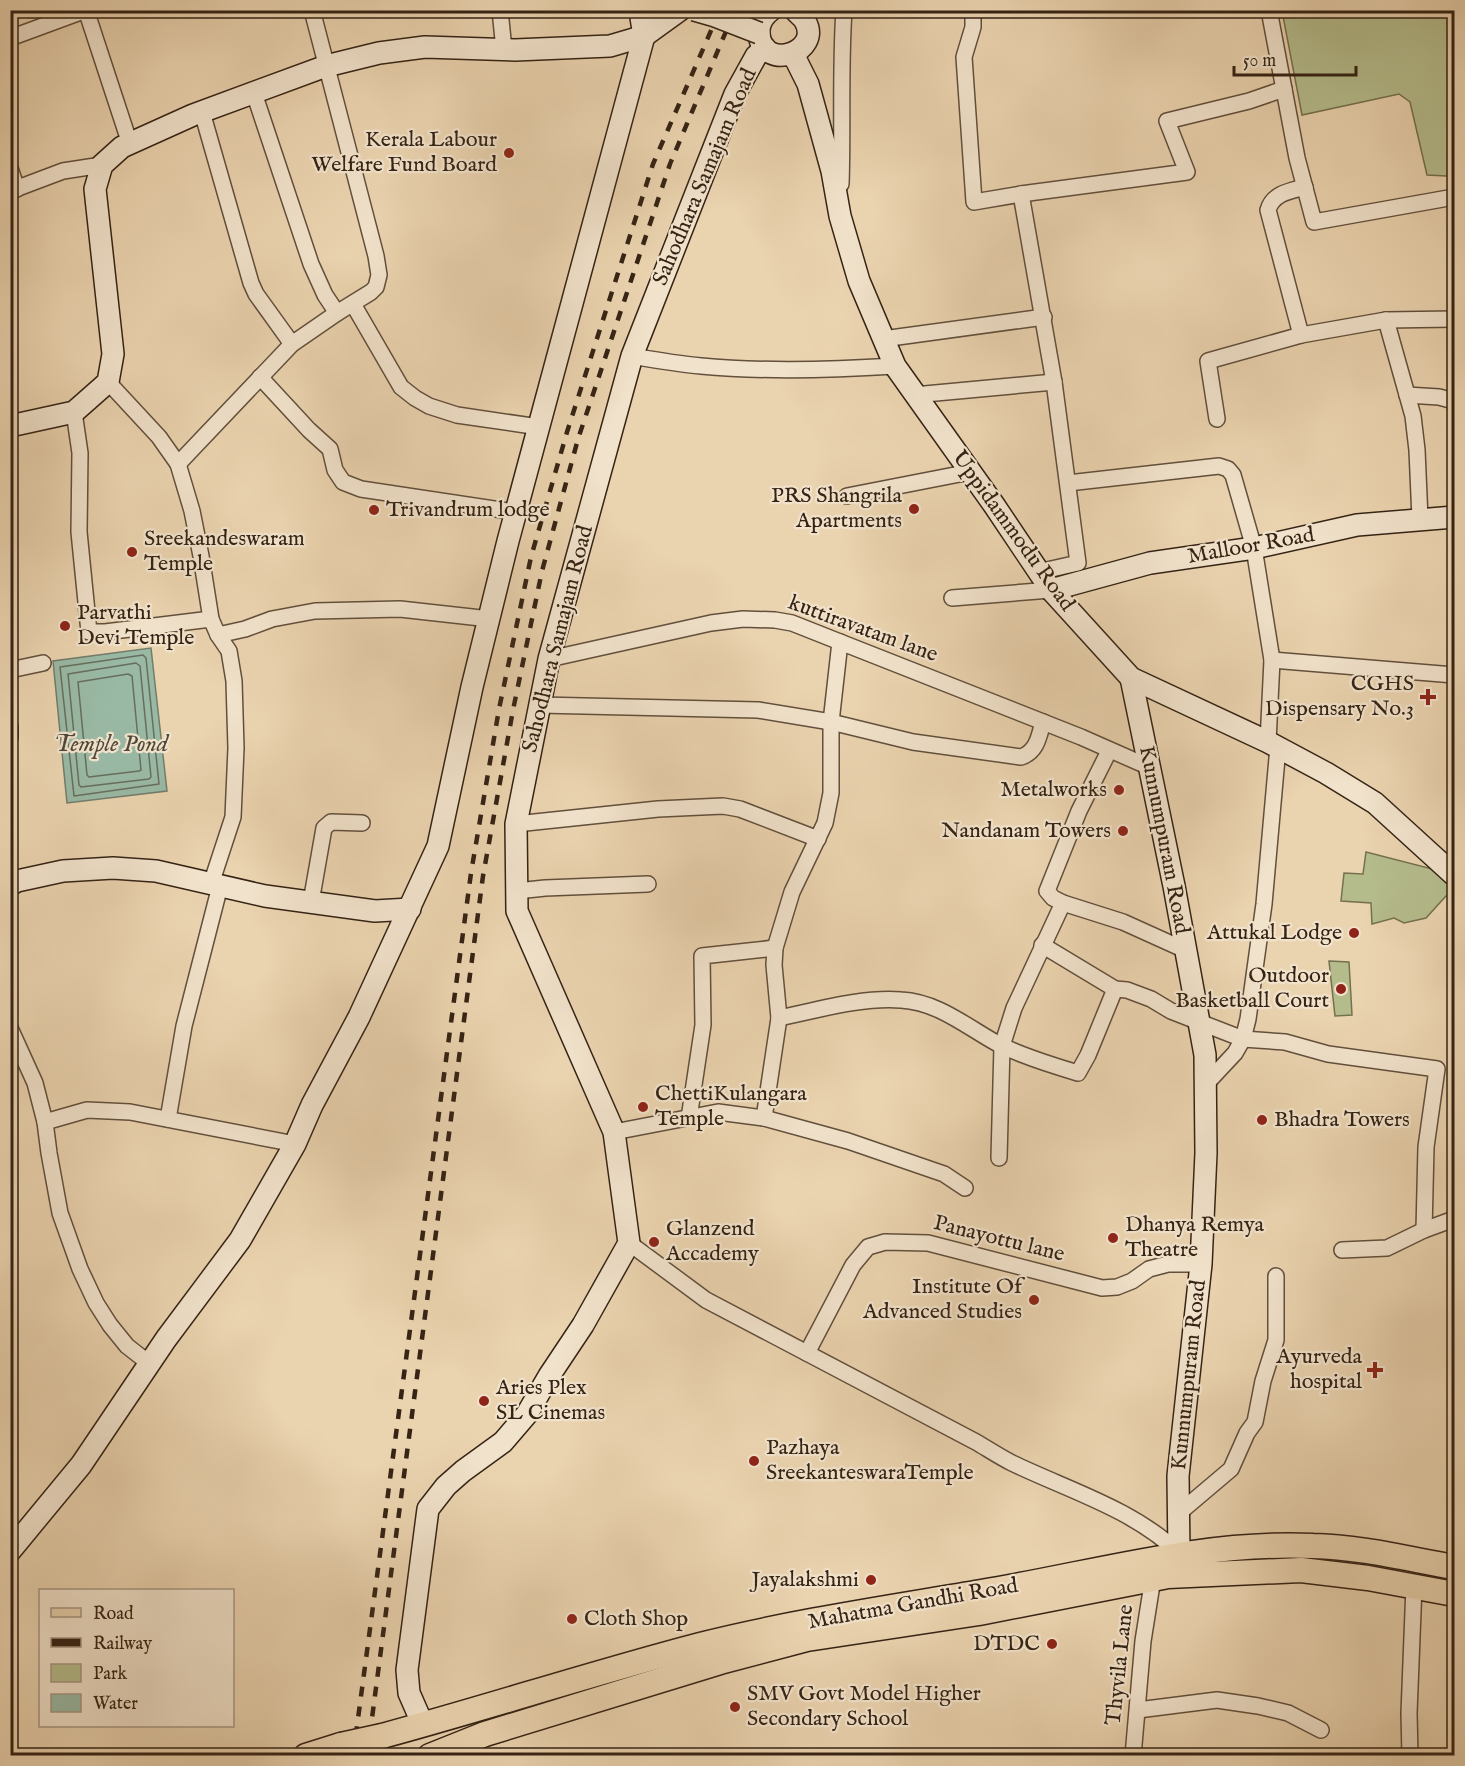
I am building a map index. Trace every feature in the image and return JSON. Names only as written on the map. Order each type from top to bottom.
[{"type":"main road","name":"Mahatma Gandhi Road","points":[[428,1755],[703,1656],[762,1631],[927,1600],[1181,1564],[1256,1546],[1316,1546],[1455,1567]]},
{"type":"main road","name":"Mahatma Gandhi Road","points":[[306,1755],[703,1656],[979,1613],[1153,1578],[1181,1564],[1301,1570],[1368,1578],[1455,1594]]},
{"type":"main road","points":[[417,1727],[428,1755]]},
{"type":"main road","points":[[464,1755],[485,1734]]},
{"type":"street","points":[[10,38],[86,10],[130,144]]},
{"type":"street","points":[[178,464],[292,344],[376,287],[378,267],[312,10]]},
{"type":"street","points":[[500,10],[504,50]]},
{"type":"street","points":[[10,426],[74,412],[108,382],[113,354],[95,189],[102,165],[122,147],[202,112],[326,66],[379,53],[425,47],[504,50],[610,46],[644,36],[680,10]]},
{"type":"street","points":[[694,10],[715,16],[762,23],[778,56],[799,48]]},
{"type":"street","name":"Uppidammodu Road","points":[[795,10],[805,21],[807,28],[799,48],[832,171],[840,216],[859,281],[883,339],[895,366],[914,395],[1051,590],[1131,678],[1273,744],[1375,803],[1455,875]]},
{"type":"street","points":[[840,216],[844,10]]},
{"type":"street","points":[[973,10],[973,27],[964,57],[974,202],[1187,172],[1167,121],[1249,101],[1284,88]]},
{"type":"street","points":[[1269,10],[1297,158],[1314,222],[1455,197]]},
{"type":"street","points":[[610,46],[640,11]]},
{"type":"street","points":[[10,1551],[81,1465],[150,1364],[240,1240],[295,1144],[312,1105],[359,1017],[438,846],[472,687],[515,512],[644,36],[640,11]]},
{"type":"street","name":"Sahodhara Samajam Road","points":[[629,1243],[614,1132],[517,910],[516,824],[549,659],[632,356],[735,94],[756,56],[762,23]]},
{"type":"street","points":[[254,93],[311,264],[325,295],[337,313]]},
{"type":"street","points":[[202,112],[251,284],[292,344]]},
{"type":"street","points":[[10,168],[14,190],[63,171],[102,165]]},
{"type":"street","points":[[1301,335],[1268,210],[1270,204],[1280,195],[1305,187]]},
{"type":"street","points":[[1022,194],[1044,316],[1078,563],[1038,572]]},
{"type":"street","points":[[353,303],[401,387],[415,398],[429,406],[457,415],[539,427]]},
{"type":"street","points":[[883,339],[1044,316]]},
{"type":"street","points":[[1217,419],[1208,361],[1301,335],[1386,320],[1455,319]]},
{"type":"street","points":[[1386,320],[1413,416],[1420,519]]},
{"type":"street","points":[[632,356],[702,366],[743,368],[839,369],[895,366]]},
{"type":"street","points":[[260,377],[309,430],[330,449],[335,470],[343,482],[361,489],[515,512]]},
{"type":"street","points":[[108,382],[159,437],[178,464],[196,533],[211,619],[229,651],[234,681],[236,748],[232,817],[184,1026],[168,1119]]},
{"type":"street","points":[[914,395],[1054,382]]},
{"type":"street","points":[[1407,395],[1439,397],[1455,401]]},
{"type":"street","points":[[74,412],[80,453],[79,532],[89,632],[211,619]]},
{"type":"street","points":[[1068,483],[1219,466],[1228,469],[1233,475],[1254,548],[1272,660],[1273,744],[1264,903],[1248,1019],[1243,1039],[1235,1053],[1206,1084]]},
{"type":"street","points":[[847,496],[969,472]]},
{"type":"street","name":"Malloor Road","points":[[1051,590],[1150,563],[1254,548],[1357,525],[1455,517]]},
{"type":"street","points":[[952,598],[1051,590]]},
{"type":"street","points":[[218,635],[245,629],[272,619],[315,611],[400,609],[490,619]]},
{"type":"street","name":"kuttiravatam lane","points":[[549,659],[711,623],[743,620],[775,620],[792,623],[1043,722],[1149,767]]},
{"type":"street","points":[[764,1118],[779,1018],[774,965],[775,948],[792,892],[825,823],[831,793],[831,722],[840,642]]},
{"type":"street","points":[[1272,660],[1455,675]]},
{"type":"street","points":[[10,670],[43,663]]},
{"type":"street","name":"Kunnumpuram Road","points":[[1131,678],[1174,886],[1205,1055],[1201,1264],[1178,1476],[1181,1564]]},
{"type":"street","points":[[540,705],[758,710],[831,722],[913,742],[1020,757],[1028,755],[1034,748],[1043,722]]},
{"type":"street","points":[[10,727],[10,737]]},
{"type":"street","points":[[1109,751],[1079,811],[1048,887],[1050,896],[1063,903],[1123,922],[1185,950]]},
{"type":"street","points":[[516,824],[658,809],[723,806],[740,809],[819,839]]},
{"type":"street","points":[[311,902],[324,828],[331,822],[362,823]]},
{"type":"street","points":[[10,885],[17,881],[63,871],[113,868],[156,871],[266,896],[375,911],[410,909]]},
{"type":"street","points":[[517,891],[648,884]]},
{"type":"street","points":[[999,1158],[1002,1046],[1014,1008],[1063,903]]},
{"type":"street","points":[[1042,945],[1115,989],[1127,990],[1151,999],[1171,1011],[1243,1039],[1285,1042],[1328,1054],[1437,1069],[1426,1147],[1424,1230]]},
{"type":"street","points":[[689,1118],[703,1025],[702,956],[775,948]]},
{"type":"street","points":[[779,1018],[856,1004],[903,1000],[947,1012],[1002,1046],[1078,1073],[1088,1055],[1115,989]]},
{"type":"street","points":[[10,1028],[35,1083],[45,1122],[60,1213],[80,1269],[96,1304],[110,1325],[127,1346],[150,1364]]},
{"type":"street","points":[[45,1122],[87,1110],[130,1112],[295,1144]]},
{"type":"street","points":[[614,1132],[718,1112],[764,1118],[848,1141],[944,1174],[965,1188]]},
{"type":"street","points":[[1342,1250],[1388,1248],[1424,1230],[1455,1219]]},
{"type":"street","name":"Panayottu lane","points":[[807,1353],[853,1265],[868,1247],[885,1242],[928,1243],[1102,1288],[1117,1287],[1132,1281],[1149,1269],[1168,1264],[1201,1264]]},
{"type":"street","points":[[417,1727],[408,1693],[407,1670],[428,1509],[446,1486],[503,1442],[527,1414],[583,1325],[629,1243],[706,1300],[1010,1462],[1124,1514],[1161,1536],[1181,1564]]},
{"type":"street","points":[[1179,1513],[1231,1469],[1247,1433],[1255,1422],[1263,1381],[1276,1340],[1276,1276]]},
{"type":"street","name":"Thyvila Lane","points":[[1133,1755],[1143,1641],[1153,1578]]},
{"type":"street","points":[[1410,1755],[1409,1713],[1414,1586]]},
{"type":"street","points":[[1137,1710],[1217,1700],[1288,1713],[1321,1730]]},
{"type":"green space","points":[[1282,11],[1454,11],[1454,174],[1427,175],[1410,102],[1399,94],[1302,115]]},
{"type":"green space","points":[[1366,852],[1448,873],[1454,896],[1446,896],[1426,918],[1404,923],[1394,918],[1372,924],[1371,903],[1341,901],[1344,873],[1363,874]]},
{"type":"green space","name":"Outdoor Basketball Court","points":[[1329,961],[1349,962],[1352,1015],[1335,1016]]},
{"type":"water","name":"Temple Pond","points":[[151,648],[167,791],[67,803],[53,661]]},
{"type":"railway","points":[[353,1756],[471,873],[499,709],[531,557],[567,432],[653,164],[720,10]]},
{"type":"railway","points":[[367,1756],[483,876],[513,710],[542,571],[578,439],[670,164],[735,10]]},
{"type":"place","name":"Kerala Labour Welfare Fund Board","points":[[509,153]]},
{"type":"place","name":"PRS Shangrila Apartments","points":[[914,509]]},
{"type":"place","name":"Trivandrum lodge","points":[[374,510]]},
{"type":"place","name":"Sreekandeswaram Temple","points":[[132,552]]},
{"type":"place","name":"Parvathi Devi Temple","points":[[65,626]]},
{"type":"place","name":"CGHS Dispensary No.3","points":[[1428,697]]},
{"type":"place","name":"Metalworks","points":[[1119,790]]},
{"type":"place","name":"Nandanam Towers","points":[[1123,831]]},
{"type":"place","name":"Attukal Lodge","points":[[1354,933]]},
{"type":"place","name":"Outdoor Basketball Court","points":[[1341,989]]},
{"type":"place","name":"ChettiKulangara Temple","points":[[643,1107]]},
{"type":"place","name":"Bhadra Towers","points":[[1262,1120]]},
{"type":"place","name":"Dhanya Remya Theatre","points":[[1113,1238]]},
{"type":"place","name":"Glanzend Accademy","points":[[654,1242]]},
{"type":"place","name":"Institute Of Advanced Studies","points":[[1034,1300]]},
{"type":"place","name":"Ayurveda hospital","points":[[1375,1370]]},
{"type":"place","name":"Aries Plex SL Cinemas","points":[[484,1401]]},
{"type":"place","name":"Pazhaya SreekanteswaraTemple","points":[[754,1461]]},
{"type":"place","name":"Jayalakshmi","points":[[871,1580]]},
{"type":"place","name":"Cloth Shop","points":[[572,1619]]},
{"type":"place","name":"DTDC","points":[[1052,1644]]},
{"type":"place","name":"SMV Govt Model Higher Secondary School","points":[[735,1707]]}]
